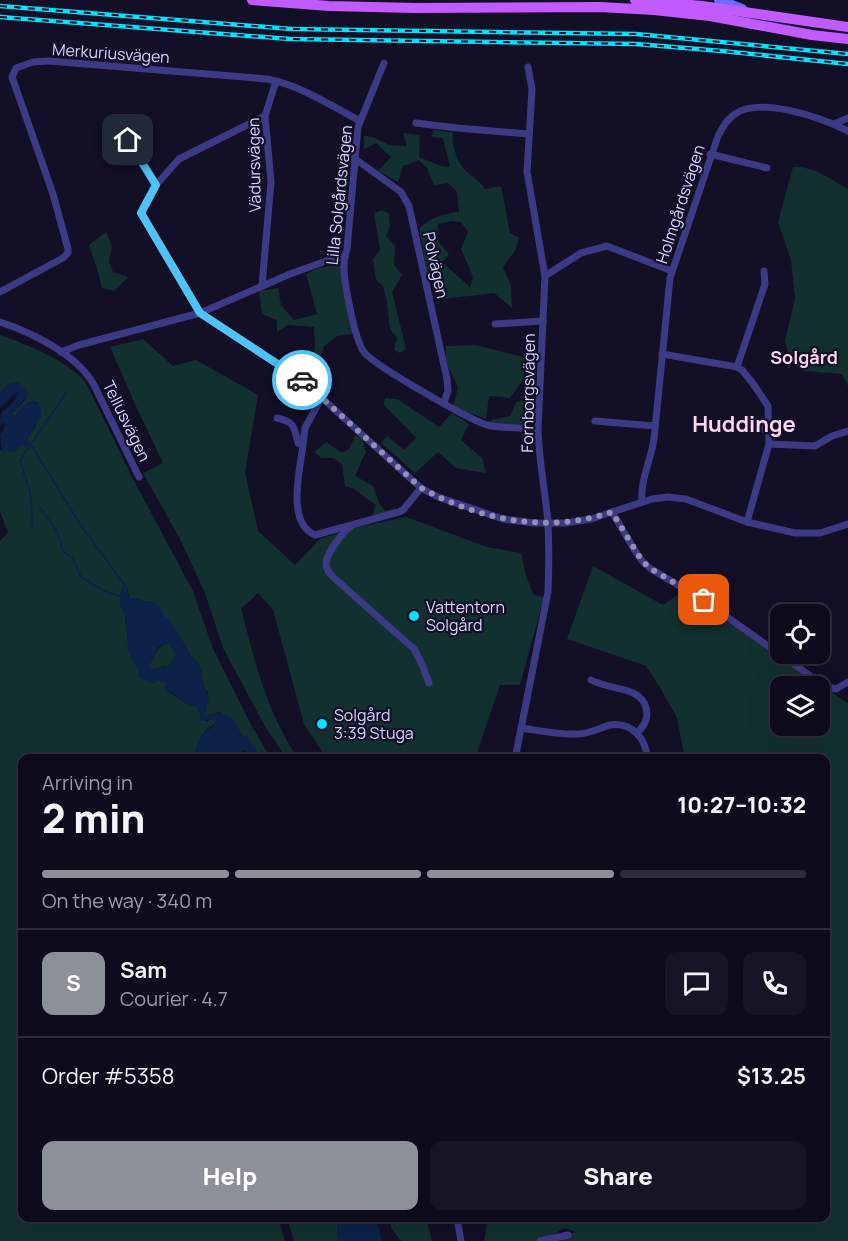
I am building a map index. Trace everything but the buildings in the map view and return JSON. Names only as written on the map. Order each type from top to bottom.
[{"type":"main road","points":[[252,0],[416,9],[600,7],[710,16],[812,35],[848,39]]},
{"type":"main road","points":[[635,0],[702,3],[848,27]]},
{"type":"main road","points":[[719,0],[753,13]]},
{"type":"main road","points":[[702,3],[710,16]]},
{"type":"street","name":"Merkuriusvägen","points":[[0,292],[63,258],[68,253],[52,195],[12,77],[16,68],[33,62],[48,61],[276,81],[299,88],[360,121]]},
{"type":"street","name":"Lilla Solgårdsvägen","points":[[384,63],[360,121],[354,158],[345,257],[346,281],[358,340],[363,351],[387,369],[486,425],[538,429]]},
{"type":"street","name":"Fornborgsvägen","points":[[516,754],[548,592],[548,524],[538,449],[545,276],[527,172],[532,89],[528,67]]},
{"type":"street","name":"Vädursvägen","points":[[262,286],[271,182],[265,116],[276,81]]},
{"type":"street","name":"Holmgårdsvägen","points":[[642,502],[641,489],[651,456],[655,426],[672,271],[710,154],[723,126],[732,116],[746,109],[761,107],[782,109],[834,124],[848,131]]},
{"type":"street","points":[[265,116],[179,159],[156,185],[142,209],[143,218],[200,313],[287,368],[421,488],[451,502],[503,519],[548,524],[591,519],[660,497],[679,498],[747,522],[804,534],[820,533],[848,524]]},
{"type":"street","points":[[834,124],[848,118]]},
{"type":"street","points":[[416,123],[529,134]]},
{"type":"street","points":[[120,129],[156,185]]},
{"type":"street","points":[[710,154],[767,168]]},
{"type":"street","name":"Polvägen","points":[[354,158],[400,192],[409,206],[447,379],[448,390],[444,402]]},
{"type":"street","points":[[545,276],[581,253],[607,246],[672,271]]},
{"type":"street","points":[[61,352],[79,345],[200,313],[329,260],[345,257]]},
{"type":"street","points":[[737,367],[765,284],[764,271]]},
{"type":"street","name":"Tellusvägen","points":[[0,321],[21,328],[61,352],[86,371],[139,477]]},
{"type":"street","points":[[495,324],[543,321]]},
{"type":"street","points":[[662,354],[737,367],[754,385],[768,406],[769,444],[747,522]]},
{"type":"street","points":[[322,397],[305,428],[297,503],[297,513],[303,527],[315,536],[403,510],[421,488]]},
{"type":"street","points":[[277,418],[286,421],[294,428],[298,443],[303,445]]},
{"type":"street","points":[[595,421],[655,426]]},
{"type":"street","points":[[748,425],[769,431]]},
{"type":"street","points":[[769,444],[815,446],[832,436],[848,431]]},
{"type":"street","points":[[612,512],[642,561],[651,569],[715,608],[826,687],[836,689],[848,682]]},
{"type":"street","points":[[352,525],[328,556],[327,569],[333,577],[414,649],[429,683]]},
{"type":"street","points":[[591,680],[601,686],[634,692],[642,699],[646,705],[647,718],[637,733]]},
{"type":"street","points":[[522,728],[561,735],[584,734],[618,725],[637,733],[645,745],[646,754]]},
{"type":"street","points":[[458,1222],[461,1241]]},
{"type":"street","points":[[540,1241],[568,1235]]},
{"type":"green space","points":[[434,130],[453,132],[454,149],[463,168],[485,189],[501,186],[510,233],[519,238],[515,251],[503,267],[511,285],[512,308],[494,293],[444,299],[439,282],[428,277],[419,228],[437,217],[459,212],[457,192],[448,183],[434,185],[427,168],[419,160],[403,166],[398,182],[378,171],[391,157],[376,143],[364,149],[364,136],[373,137],[389,145],[407,146],[403,133],[420,135],[419,157],[441,166],[450,167],[443,138],[431,137]],"holes":[[[461,222],[468,232],[461,249],[473,277],[470,287],[442,262],[449,254],[437,240],[438,224]]]},
{"type":"green space","points":[[793,167],[808,168],[848,189],[848,386],[842,374],[803,371],[789,358],[785,341],[795,298],[791,260],[778,222]]},
{"type":"green space","points":[[382,210],[389,214],[390,226],[386,236],[395,246],[394,265],[402,275],[392,292],[406,349],[400,353],[394,350],[397,338],[390,329],[387,302],[383,286],[376,280],[373,259],[380,250],[374,213]]},
{"type":"green space","points":[[106,232],[112,246],[109,262],[113,272],[128,277],[114,291],[102,288],[89,245]]},
{"type":"green space","points":[[342,264],[354,334],[337,336],[324,346],[322,354],[313,359],[314,327],[288,325],[277,332],[277,320],[262,314],[259,291],[278,288],[281,305],[294,320],[317,314],[306,274],[319,268]]},
{"type":"green space","points":[[0,335],[56,359],[85,381],[132,477],[193,591],[213,649],[268,754],[257,754],[246,740],[248,735],[244,737],[220,712],[207,715],[205,713],[208,693],[204,687],[199,664],[152,602],[129,598],[127,587],[122,588],[120,603],[125,615],[129,653],[144,678],[151,683],[161,680],[166,682],[165,690],[198,707],[200,718],[216,721],[201,737],[196,754],[18,754],[18,1222],[279,1222],[285,1241],[0,1241],[0,541],[8,532],[0,512],[0,450],[14,452],[23,443],[25,447],[27,438],[36,426],[38,405],[37,402],[26,405],[14,416],[12,414],[26,399],[9,384],[0,392]]},
{"type":"green space","points":[[143,339],[173,366],[196,360],[258,395],[245,472],[258,531],[295,565],[320,539],[355,528],[406,517],[487,547],[521,553],[527,579],[534,595],[544,597],[520,685],[500,685],[477,754],[324,754],[304,724],[273,610],[258,593],[241,609],[270,706],[296,754],[284,754],[266,728],[223,648],[205,593],[180,539],[143,473],[163,463],[110,347]]},
{"type":"green space","points":[[476,345],[526,358],[524,378],[510,398],[489,396],[486,419],[453,407],[458,387],[446,362],[446,346]]},
{"type":"green space","points":[[534,397],[533,424],[493,426],[491,420],[510,416],[516,402]]},
{"type":"green space","points":[[385,398],[397,399],[439,427],[452,413],[469,424],[461,440],[482,458],[486,473],[456,468],[438,452],[415,473],[381,443],[387,436],[404,450],[416,438],[384,405]]},
{"type":"green space","points":[[355,436],[362,438],[366,453],[355,476],[373,486],[379,503],[385,511],[396,508],[396,510],[382,515],[372,515],[376,505],[354,489],[345,486],[342,464],[333,458],[321,458],[314,452],[326,442],[342,453],[349,449]]},
{"type":"green space","points":[[593,566],[663,605],[683,591],[770,652],[770,664],[788,664],[806,676],[770,676],[770,736],[830,736],[830,691],[848,703],[848,1241],[546,1241],[576,1232],[564,1228],[543,1241],[484,1241],[487,1222],[830,1222],[830,754],[684,754],[677,718],[646,666],[567,639]]},
{"type":"green space","points":[[169,643],[176,653],[168,668],[164,666],[154,670],[149,665],[159,648]]},
{"type":"green space","points":[[288,1222],[337,1222],[338,1241],[294,1241]]},
{"type":"green space","points":[[390,1222],[427,1222],[432,1241],[401,1241],[391,1228]]},
{"type":"water","points":[[18,382],[26,388],[27,396],[12,414],[14,416],[26,403],[34,400],[41,408],[41,417],[27,438],[30,443],[26,447],[23,444],[14,452],[2,453],[0,435],[6,424],[3,423],[0,426],[1,415],[18,393],[15,393],[0,408],[0,392],[8,384]]},
{"type":"water","points":[[123,583],[127,587],[129,598],[152,602],[161,608],[191,656],[199,664],[204,687],[209,697],[205,713],[207,715],[221,713],[229,716],[237,725],[240,734],[244,737],[248,735],[247,740],[257,754],[249,754],[244,750],[240,754],[196,754],[200,740],[216,721],[214,719],[200,721],[198,707],[183,702],[165,690],[166,683],[161,680],[151,683],[139,677],[129,653],[125,615],[119,596],[122,594]],"holes":[[[169,643],[176,653],[168,668],[165,666],[154,670],[149,665],[159,647]]]},
{"type":"water","points":[[337,1222],[377,1222],[382,1241],[338,1241]]},
{"type":"waterway","points":[[33,528],[30,492],[20,460],[66,393]]},
{"type":"waterway","points":[[30,443],[80,524],[123,583]]},
{"type":"waterway","points":[[40,508],[57,531],[63,551],[73,559],[81,577],[106,592],[119,596]]},
{"type":"railway","points":[[0,6],[292,29],[636,34],[848,54]]},
{"type":"railway","points":[[0,17],[290,39],[636,44],[848,64]]},
{"type":"way so far","points":[[302,380],[421,488],[451,502],[503,519],[534,523],[565,523],[591,519],[612,512],[642,561],[651,569],[704,600]]},
{"type":"place","name":"Vattentorn Solgård","points":[[414,616]]},
{"type":"place","name":"Solgård 3:39 Stuga","points":[[322,724]]},
{"type":"district","name":"Solgård","points":[[804,358]]},
{"type":"district","name":"Huddinge","points":[[744,424]]},
{"type":"route","points":[[128,140],[156,185],[141,213],[200,313],[302,380]]}]
